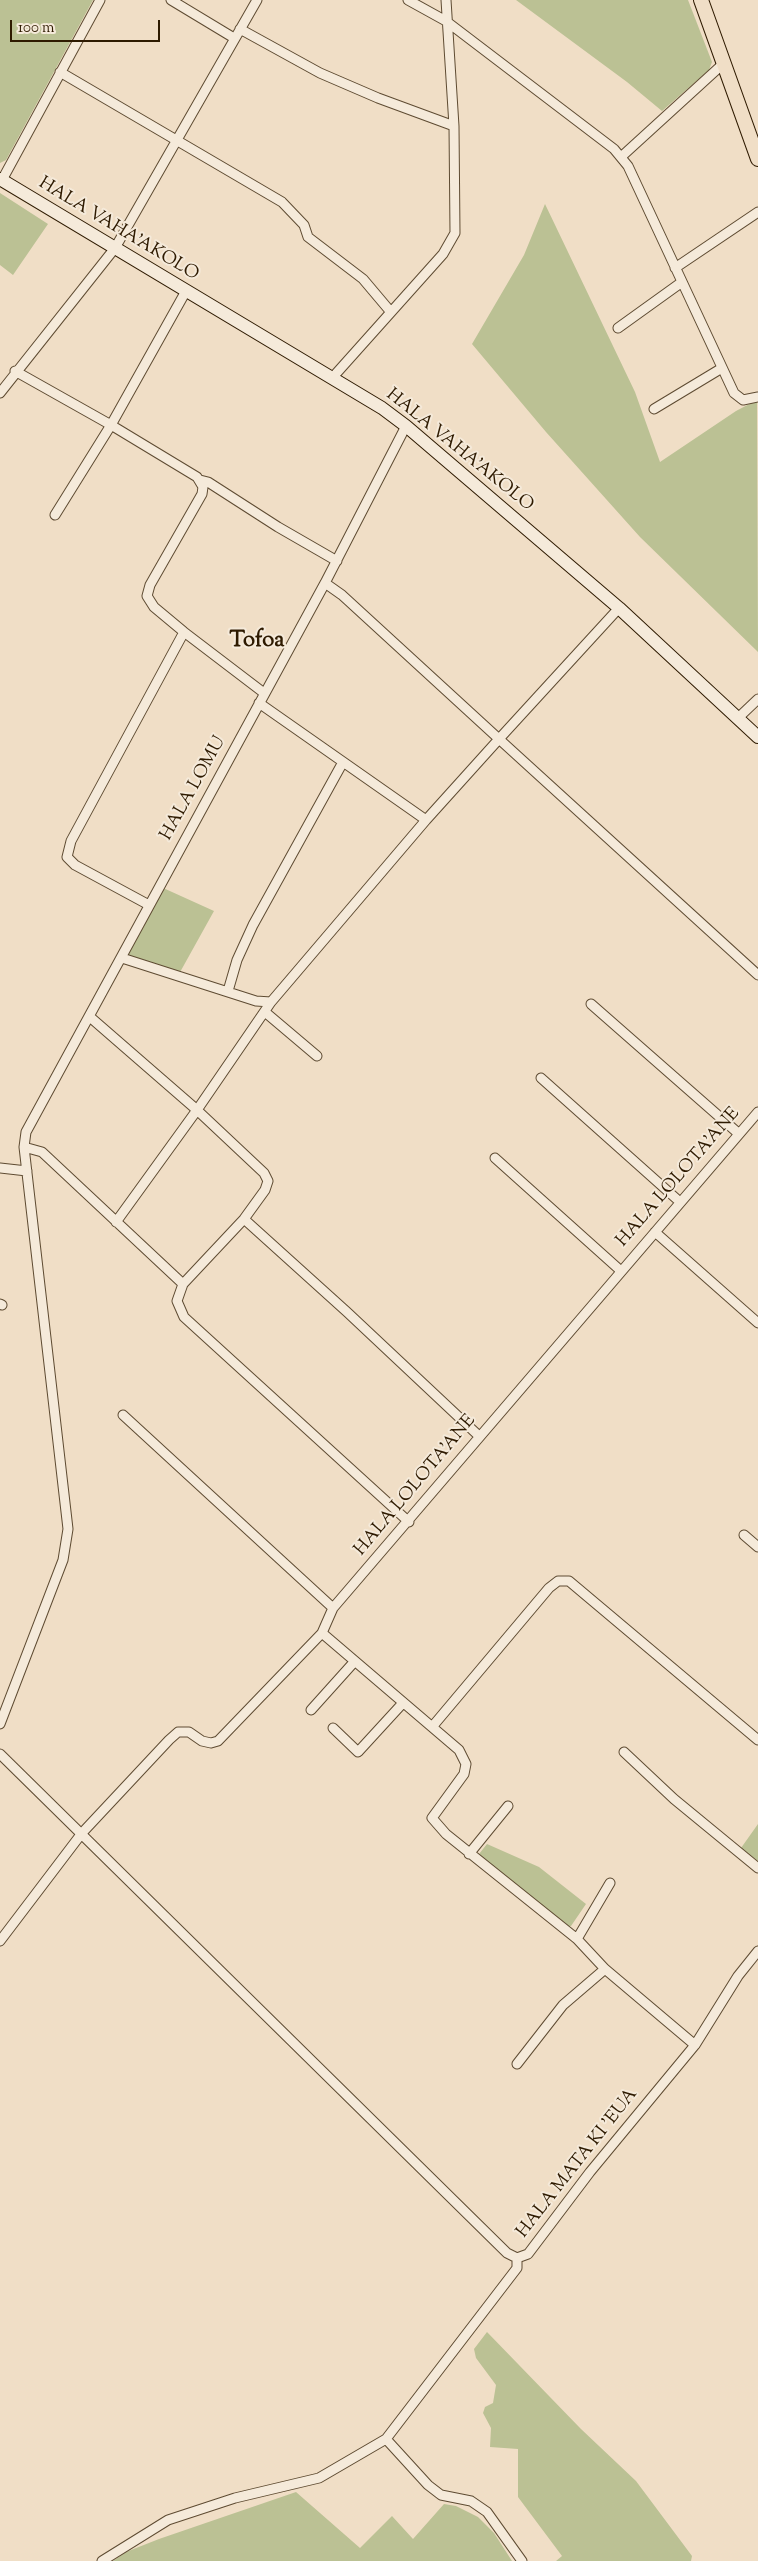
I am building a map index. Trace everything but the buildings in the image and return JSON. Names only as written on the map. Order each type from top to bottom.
[{"type":"main road","points":[[701,0],[758,160]]},
{"type":"main road","name":"HALA VAHA'AKOLO","points":[[1,180],[333,377],[406,426],[619,608],[758,737]]},
{"type":"street","points":[[1,180],[100,0]]},
{"type":"street","points":[[171,0],[234,38]]},
{"type":"street","points":[[0,393],[15,371],[115,248],[257,0]]},
{"type":"street","points":[[408,0],[446,21],[614,149],[628,166],[737,397],[743,400],[758,397]]},
{"type":"street","points":[[333,377],[390,311],[443,254],[455,233],[454,126],[446,0]]},
{"type":"street","points":[[240,29],[320,73],[378,98],[454,126]]},
{"type":"street","points":[[621,157],[724,63]]},
{"type":"street","points":[[60,72],[282,202],[304,225],[308,237],[363,279],[390,311]]},
{"type":"street","points":[[675,268],[758,212]]},
{"type":"street","points":[[618,328],[682,282]]},
{"type":"street","points":[[55,515],[112,425],[186,291]]},
{"type":"street","points":[[654,410],[722,368]]},
{"type":"street","points":[[15,371],[112,425],[200,480],[208,482],[278,527],[337,561]]},
{"type":"street","name":"HALA LOMU","points":[[0,1724],[63,1560],[68,1529],[26,1171],[24,1147],[26,1132],[90,1018],[149,905],[337,561],[406,426]]},
{"type":"street","points":[[200,480],[203,487],[202,494],[150,586],[147,596],[154,606],[184,632],[264,693]]},
{"type":"street","points":[[325,583],[342,595],[756,969]]},
{"type":"street","points":[[116,1222],[197,1110],[271,1002],[426,820],[619,608]]},
{"type":"street","points":[[149,905],[75,865],[67,857],[70,841],[184,632]]},
{"type":"street","points":[[738,718],[758,699]]},
{"type":"street","points":[[259,703],[426,820]]},
{"type":"street","points":[[228,991],[237,960],[253,925],[343,762]]},
{"type":"street","points":[[122,958],[256,1001],[271,1002]]},
{"type":"street","points":[[591,1004],[738,1133]]},
{"type":"street","points":[[265,1012],[317,1056]]},
{"type":"street","points":[[90,1018],[197,1110],[264,1173],[268,1181],[265,1190],[244,1219],[183,1284],[177,1300],[184,1317],[409,1522]]},
{"type":"street","points":[[541,1078],[680,1202]]},
{"type":"street","name":"HALA LOLOTA'ANE","points":[[82,1834],[178,1732],[189,1732],[202,1741],[211,1744],[218,1741],[322,1633],[333,1608],[409,1522],[479,1436],[758,1112]]},
{"type":"street","points":[[24,1147],[42,1152],[183,1284]]},
{"type":"street","points":[[495,1158],[620,1271]]},
{"type":"street","points":[[0,1168],[26,1171]]},
{"type":"street","points":[[244,1219],[347,1312],[479,1436]]},
{"type":"street","points":[[655,1232],[758,1323]]},
{"type":"street","points":[[123,1415],[333,1608]]},
{"type":"street","points":[[744,1535],[758,1547]]},
{"type":"street","points":[[432,1727],[549,1588],[558,1581],[569,1581],[758,1740]]},
{"type":"street","points":[[322,1633],[402,1704],[459,1750],[466,1764],[464,1774],[432,1818],[469,1854],[576,1939],[605,1969],[695,2045]]},
{"type":"street","points":[[311,1710],[355,1661]]},
{"type":"street","points":[[333,1728],[358,1752],[402,1704]]},
{"type":"street","points":[[624,1752],[674,1799],[758,1868]]},
{"type":"street","points":[[0,1754],[507,2253],[517,2258]]},
{"type":"street","points":[[469,1854],[508,1806]]},
{"type":"street","points":[[0,1941],[82,1834]]},
{"type":"street","points":[[576,1939],[610,1883]]},
{"type":"street","name":"HALA MATA KI 'EUA","points":[[386,2439],[517,2268],[517,2258],[528,2254],[590,2172],[695,2045],[738,1976],[758,1950]]},
{"type":"street","points":[[517,2064],[563,2005],[605,1969]]},
{"type":"street","points":[[102,2561],[168,2520],[235,2498],[319,2478],[386,2439],[428,2486],[442,2495],[471,2501],[487,2512],[522,2561]]},
{"type":"green space","points":[[0,0],[93,0],[6,160],[0,163]]},
{"type":"green space","points":[[516,0],[688,0],[712,62],[709,70],[662,111],[627,82]]},
{"type":"green space","points":[[0,193],[48,224],[13,275],[0,265]]},
{"type":"green space","points":[[545,204],[635,392],[660,462],[736,411],[757,400],[758,652],[640,537],[546,432],[472,344],[524,255]]},
{"type":"green space","points":[[161,887],[214,911],[179,974],[127,957]]},
{"type":"green space","points":[[758,1824],[758,1861],[741,1848]]},
{"type":"green space","points":[[487,1844],[539,1867],[586,1904],[571,1926],[566,1927],[479,1854]]},
{"type":"green space","points":[[487,2332],[581,2429],[636,2481],[692,2556],[691,2561],[556,2561],[562,2556],[518,2497],[518,2449],[490,2447],[491,2428],[483,2413],[485,2407],[493,2403],[496,2385],[476,2358],[474,2349]]},
{"type":"green space","points":[[296,2492],[360,2548],[392,2516],[413,2539],[444,2504],[456,2506],[478,2517],[494,2533],[512,2561],[113,2561],[126,2552],[159,2539]]},
{"type":"district","name":"Tofoa","points":[[257,642]]}]
